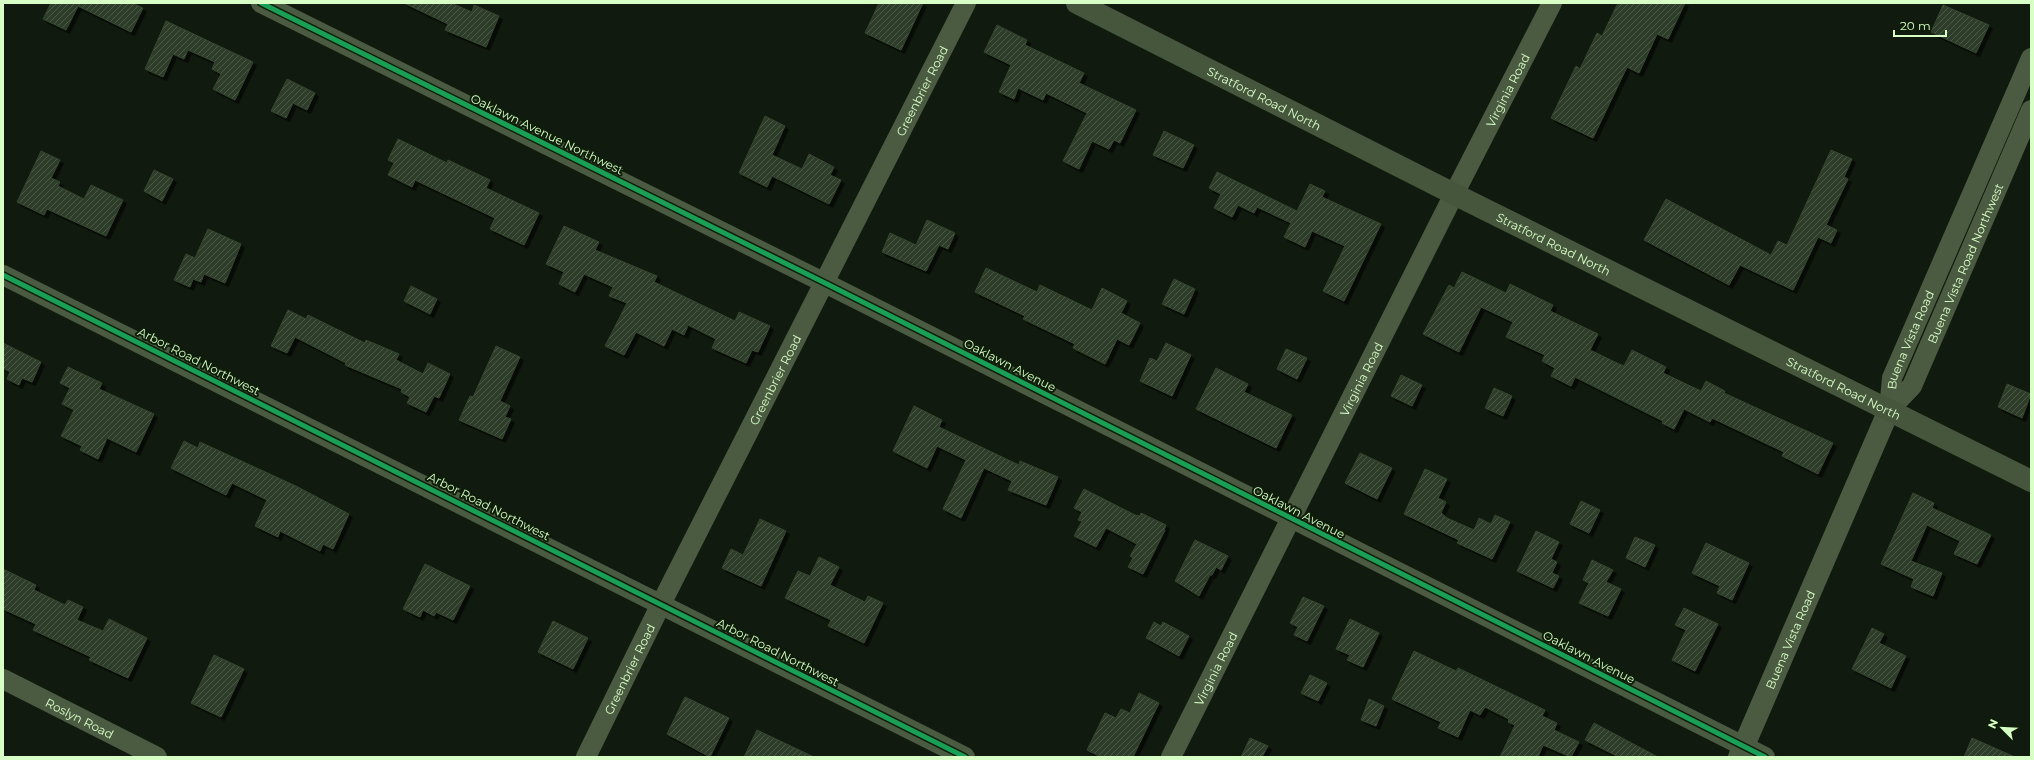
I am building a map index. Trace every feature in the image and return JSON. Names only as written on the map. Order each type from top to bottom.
[{"type":"main road","name":"Stratford Road North","points":[[1077,3],[1454,194],[2031,481]]},
{"type":"street","name":"Oaklawn Avenue Northwest","points":[[261,3],[825,283]]},
{"type":"street","name":"Greenbrier Road","points":[[586,757],[661,604],[966,3]]},
{"type":"street","name":"Virginia Road","points":[[1171,757],[1454,194],[1552,3]]},
{"type":"street","name":"Buena Vista Road","points":[[1742,752],[1889,410],[1892,378],[2031,58]]},
{"type":"street","name":"Buena Vista Road Northwest","points":[[1889,410],[1912,386],[2031,110]]},
{"type":"street","name":"Arbor Road Northwest","points":[[3,275],[965,757]]},
{"type":"street","name":"Oaklawn Avenue","points":[[825,283],[1291,519],[1742,752],[1765,757]]},
{"type":"street","name":"Roslyn Road","points":[[3,679],[157,757]]},
{"type":"building","points":[[51,3],[132,3],[143,8],[131,32],[78,6],[66,30],[43,19]]},
{"type":"building","points":[[404,3],[451,3],[472,12],[474,5],[499,16],[486,47],[445,30],[448,24]]},
{"type":"building","points":[[879,3],[923,3],[901,50],[865,33]]},
{"type":"building","points":[[1618,3],[1685,3],[1668,39],[1657,34],[1639,73],[1627,67],[1593,138],[1551,118],[1576,66],[1580,69],[1597,33],[1602,36]]},
{"type":"building","points":[[1943,5],[1989,25],[1976,53],[1931,32]]},
{"type":"building","points":[[166,21],[253,62],[235,100],[213,89],[221,74],[212,69],[215,62],[188,50],[184,59],[173,54],[163,77],[145,69]]},
{"type":"building","points":[[997,25],[1027,40],[1025,45],[1084,73],[1079,83],[1136,110],[1120,143],[1114,140],[1109,149],[1092,141],[1079,169],[1063,161],[1087,113],[1046,93],[1043,100],[1018,88],[1014,99],[999,92],[1011,65],[984,52]]},
{"type":"building","points":[[287,79],[315,93],[307,110],[293,103],[286,118],[271,111]]},
{"type":"building","points":[[765,116],[785,126],[772,155],[802,169],[809,154],[834,167],[830,175],[841,180],[829,204],[772,176],[767,187],[739,173]]},
{"type":"building","points":[[1164,131],[1194,145],[1183,168],[1153,155]]},
{"type":"building","points":[[398,139],[447,163],[448,160],[490,180],[486,188],[539,213],[524,245],[490,229],[495,218],[415,180],[412,187],[388,175],[394,163],[388,160]]},
{"type":"building","points":[[1831,150],[1852,159],[1844,177],[1848,179],[1826,225],[1837,230],[1831,243],[1818,237],[1793,290],[1740,265],[1729,285],[1644,240],[1666,199],[1771,255],[1778,241],[1787,245]]},
{"type":"building","points":[[41,151],[60,160],[51,178],[60,182],[58,186],[84,199],[91,185],[123,200],[106,236],[47,209],[44,215],[17,202]]},
{"type":"building","points":[[154,170],[173,179],[162,201],[144,191]]},
{"type":"building","points":[[1217,172],[1297,211],[1310,184],[1325,191],[1322,197],[1381,224],[1344,301],[1323,291],[1345,246],[1312,231],[1305,247],[1284,237],[1291,223],[1257,207],[1254,213],[1238,205],[1232,217],[1214,208],[1221,194],[1209,188]]},
{"type":"building","points":[[927,220],[955,233],[948,249],[939,245],[926,271],[882,252],[890,233],[916,245]]},
{"type":"building","points":[[564,226],[599,242],[595,250],[657,276],[654,282],[735,321],[739,312],[770,326],[758,352],[752,350],[746,363],[712,348],[716,339],[688,325],[684,335],[672,329],[664,346],[636,332],[624,355],[605,346],[627,303],[609,296],[613,287],[584,274],[575,292],[559,284],[564,272],[546,264]]},
{"type":"building","points":[[208,229],[241,244],[225,283],[204,274],[201,282],[193,279],[190,287],[174,280],[186,254],[195,258]]},
{"type":"building","points":[[986,268],[1037,292],[1040,285],[1092,310],[1102,288],[1127,301],[1121,313],[1140,323],[1129,345],[1117,339],[1105,364],[1073,348],[1075,344],[1023,319],[1025,316],[975,292]]},
{"type":"building","points":[[1462,272],[1506,293],[1510,284],[1553,305],[1550,311],[1598,334],[1590,350],[1617,363],[1624,366],[1632,350],[1666,367],[1663,373],[1701,391],[1706,381],[1725,391],[1724,393],[1833,443],[1818,474],[1782,456],[1784,452],[1712,418],[1710,422],[1684,409],[1674,429],[1662,423],[1663,421],[1575,377],[1571,386],[1551,376],[1555,368],[1542,361],[1545,355],[1506,337],[1513,322],[1481,307],[1459,352],[1423,334],[1449,285],[1454,288]]},
{"type":"building","points":[[1174,279],[1195,289],[1184,314],[1162,304]]},
{"type":"building","points":[[411,286],[437,299],[430,314],[404,301]]},
{"type":"building","points":[[288,310],[306,319],[308,315],[365,343],[366,340],[399,354],[396,360],[423,374],[428,363],[450,374],[439,398],[434,396],[426,412],[407,403],[410,397],[401,392],[402,389],[345,365],[346,363],[295,337],[287,353],[271,346]]},
{"type":"building","points":[[3,343],[41,362],[32,382],[22,378],[19,385],[7,379],[10,372],[3,368]]},
{"type":"building","points":[[1166,343],[1191,355],[1172,396],[1140,381],[1150,358],[1157,361]]},
{"type":"building","points":[[496,346],[520,357],[500,401],[510,406],[505,417],[511,419],[502,439],[459,420],[470,396],[473,397]]},
{"type":"building","points":[[1286,349],[1307,358],[1297,379],[1277,369]]},
{"type":"building","points":[[68,367],[102,383],[99,389],[154,414],[136,452],[107,438],[98,459],[80,450],[82,446],[61,436],[74,410],[62,404],[70,388],[60,383]]},
{"type":"building","points":[[1216,368],[1248,384],[1244,392],[1292,415],[1276,448],[1196,409]]},
{"type":"building","points":[[1401,375],[1422,385],[1412,406],[1391,396]]},
{"type":"building","points":[[2007,384],[2031,394],[2022,418],[1998,407]]},
{"type":"building","points":[[1494,388],[1512,396],[1503,416],[1485,408]]},
{"type":"building","points":[[914,406],[942,420],[939,427],[1019,465],[1020,461],[1058,477],[1046,505],[1008,490],[1012,481],[984,468],[961,518],[943,509],[966,460],[937,446],[927,468],[893,451]]},
{"type":"building","points":[[184,441],[198,448],[200,442],[296,486],[349,514],[333,549],[323,544],[320,551],[280,531],[278,537],[255,526],[267,500],[232,483],[226,495],[171,468]]},
{"type":"building","points":[[1360,453],[1392,468],[1377,499],[1345,483]]},
{"type":"building","points":[[1425,469],[1447,479],[1438,498],[1446,502],[1441,513],[1447,518],[1474,530],[1479,518],[1491,524],[1495,515],[1510,522],[1492,559],[1457,543],[1459,540],[1404,514]]},
{"type":"building","points":[[1084,489],[1135,515],[1140,516],[1141,513],[1166,525],[1165,530],[1143,574],[1128,567],[1133,558],[1130,556],[1137,544],[1106,528],[1096,547],[1074,536],[1082,521],[1078,520],[1082,512],[1074,508]]},
{"type":"building","points":[[1913,493],[1934,503],[1932,508],[1991,535],[1977,564],[1954,554],[1960,541],[1927,525],[1911,561],[1942,573],[1933,596],[1911,587],[1914,579],[1881,564]]},
{"type":"building","points":[[1581,501],[1600,510],[1589,533],[1570,524]]},
{"type":"building","points":[[760,519],[786,531],[761,586],[722,568],[731,549],[743,555]]},
{"type":"building","points":[[1536,531],[1559,542],[1551,559],[1557,562],[1552,573],[1559,576],[1553,588],[1517,571]]},
{"type":"building","points":[[1635,537],[1655,545],[1645,567],[1626,558]]},
{"type":"building","points":[[1195,540],[1228,556],[1221,570],[1216,567],[1212,575],[1210,575],[1199,596],[1175,581]]},
{"type":"building","points":[[1706,543],[1749,563],[1732,600],[1717,593],[1720,586],[1692,573]]},
{"type":"building","points":[[819,557],[839,567],[830,585],[865,602],[868,596],[883,603],[864,643],[828,626],[831,620],[785,598],[798,571],[810,576]]},
{"type":"building","points":[[1592,560],[1613,570],[1606,582],[1621,589],[1608,616],[1579,603],[1589,583],[1583,580]]},
{"type":"building","points":[[425,564],[470,586],[453,620],[436,612],[434,616],[423,610],[420,617],[403,609]]},
{"type":"building","points":[[3,569],[36,585],[34,590],[65,605],[68,600],[83,607],[77,620],[103,631],[109,619],[147,638],[128,678],[89,660],[91,657],[33,630],[36,624],[3,609]]},
{"type":"building","points":[[1303,597],[1324,606],[1307,641],[1294,635],[1298,627],[1290,623]]},
{"type":"building","points":[[1684,608],[1718,624],[1695,671],[1672,660],[1686,630],[1675,625]]},
{"type":"building","points":[[1350,619],[1379,633],[1363,667],[1347,660],[1350,655],[1336,649]]},
{"type":"building","points":[[553,621],[588,638],[573,669],[538,652]]},
{"type":"building","points":[[1154,622],[1161,626],[1163,622],[1189,636],[1179,656],[1146,638]]},
{"type":"building","points":[[1872,628],[1884,634],[1879,643],[1906,656],[1891,688],[1852,669]]},
{"type":"building","points":[[1414,651],[1456,671],[1458,668],[1545,710],[1542,716],[1557,723],[1554,730],[1579,742],[1571,757],[1543,745],[1538,757],[1500,757],[1515,725],[1508,722],[1509,719],[1485,707],[1480,715],[1470,710],[1458,737],[1438,728],[1441,722],[1392,699]]},
{"type":"building","points":[[214,655],[244,669],[221,717],[191,703]]},
{"type":"building","points":[[1310,675],[1327,683],[1318,701],[1301,693]]},
{"type":"building","points":[[1139,693],[1159,703],[1133,757],[1101,757],[1087,750],[1105,713],[1116,718],[1121,709],[1130,713]]},
{"type":"building","points":[[685,697],[729,718],[710,757],[667,734]]},
{"type":"building","points":[[1369,699],[1384,706],[1376,726],[1361,720]]},
{"type":"building","points":[[1594,723],[1658,757],[1619,757],[1585,740]]},
{"type":"building","points":[[757,730],[814,757],[744,757]]},
{"type":"building","points":[[1250,738],[1268,746],[1262,757],[1241,757]]},
{"type":"building","points":[[1972,738],[2015,757],[1964,757]]},
{"type":"cycle path","points":[[261,3],[825,283],[1765,757]]},
{"type":"cycle path","points":[[3,275],[965,757]]}]
